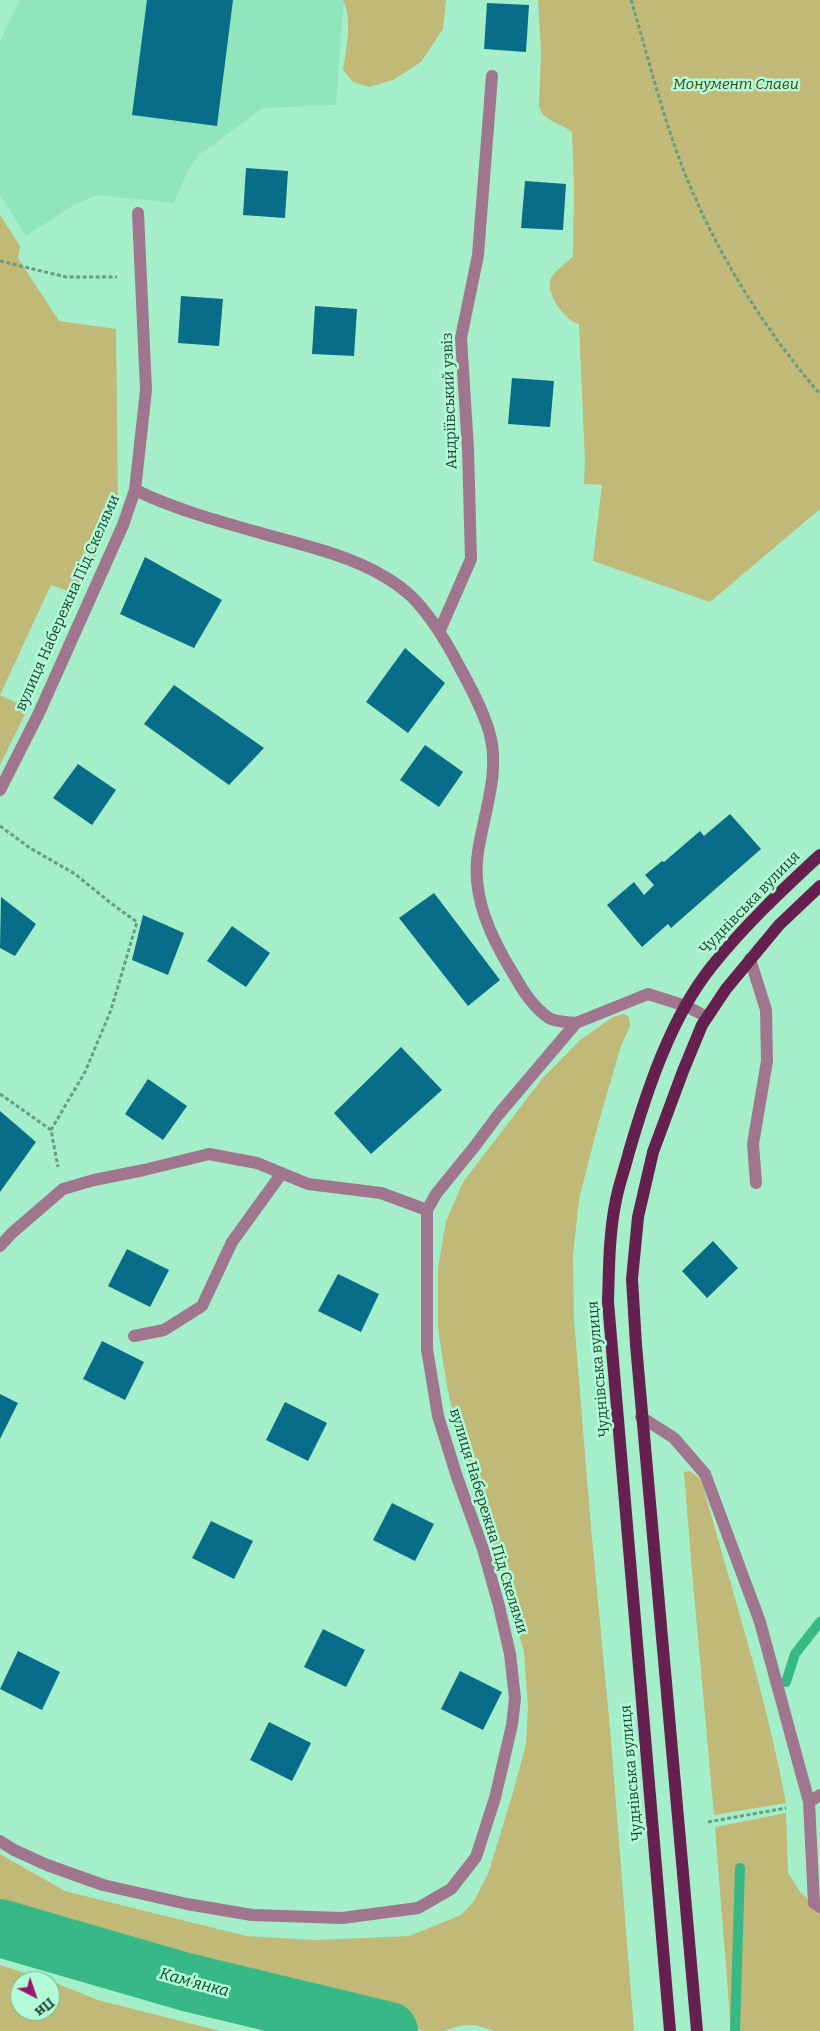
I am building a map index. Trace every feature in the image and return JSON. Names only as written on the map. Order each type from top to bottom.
[{"type":"main road","name":"Чуднівська вулиця","points":[[670,2031],[608,1302],[610,1248],[616,1199],[636,1130],[660,1062],[686,1006],[711,967],[740,934],[820,855]]},
{"type":"main road","points":[[697,2031],[641,1418],[632,1280],[638,1217],[653,1152],[682,1071],[707,1017],[726,989],[779,925],[820,886]]},
{"type":"street","name":"Андріївський узвіз","points":[[440,630],[471,559],[468,449],[461,338],[478,255],[492,76]]},
{"type":"street","name":"вулиця Набережна Під Скелями","points":[[0,790],[39,713],[123,525],[136,490],[146,390],[138,213]]},
{"type":"street","points":[[136,490],[172,507],[355,562],[390,580],[412,597],[440,630],[472,690],[489,731],[494,766],[478,854],[477,882],[482,911],[500,952],[527,998],[550,1019],[576,1023]]},
{"type":"street","points":[[750,959],[766,1010],[767,1062],[753,1144],[756,1183]]},
{"type":"street","points":[[0,1246],[12,1233],[63,1189],[94,1180],[209,1154],[257,1163],[308,1184],[381,1193],[427,1210],[436,1194],[498,1115],[576,1023],[648,994],[686,1006],[707,1017]]},
{"type":"street","points":[[134,1336],[164,1330],[202,1306],[232,1242],[282,1173]]},
{"type":"street","name":"вулиця Набережна Під Скелями","points":[[0,1841],[14,1850],[48,1865],[103,1886],[187,1904],[252,1915],[342,1918],[418,1908],[451,1889],[476,1858],[495,1798],[512,1725],[514,1698],[510,1654],[499,1606],[483,1549],[457,1477],[438,1416],[427,1349],[427,1210]]},
{"type":"street","points":[[641,1418],[674,1438],[705,1474],[760,1622],[814,1798],[814,1902],[820,1907]]},
{"type":"path","points":[[631,0],[676,148],[702,212],[757,313],[794,364],[820,394]]},
{"type":"path","points":[[0,261],[66,277],[140,276]]},
{"type":"path","points":[[0,826],[30,848],[75,874],[137,922],[107,1018],[85,1072],[51,1130],[63,1189]]},
{"type":"path","points":[[0,1094],[51,1130]]},
{"type":"path","points":[[708,1822],[786,1808]]},
{"type":"shaded area","points":[[20,0],[344,0],[336,105],[263,108],[200,154],[189,168],[174,203],[97,195],[72,206],[26,236],[0,195],[0,41]]},
{"type":"green space","points":[[343,0],[446,0],[443,29],[421,62],[393,80],[369,87],[353,82],[343,70],[347,44],[348,16]]},
{"type":"green space","name":"Монумент Слави","points":[[538,0],[820,0],[820,509],[710,602],[593,561],[602,485],[584,484],[585,461],[579,324],[573,322],[562,312],[550,291],[551,278],[573,256],[574,187],[572,132],[548,119],[539,106],[541,53]]},
{"type":"green space","points":[[0,215],[20,246],[18,258],[59,321],[116,329],[118,500],[109,528],[77,594],[51,585],[0,695]]},
{"type":"green space","points":[[0,695],[28,708],[0,765]]},
{"type":"green space","points":[[624,1014],[629,1017],[630,1026],[621,1046],[579,1199],[573,1256],[574,1319],[610,1728],[634,2031],[495,2031],[475,2025],[459,2026],[444,2031],[425,2031],[417,2029],[397,2015],[384,2009],[368,2009],[342,2017],[317,2013],[274,1991],[263,1981],[213,1973],[189,1973],[86,1929],[53,1922],[0,1902],[0,1854],[65,1891],[246,1936],[316,1940],[409,1936],[461,1915],[474,1901],[488,1874],[512,1796],[526,1744],[528,1707],[524,1653],[505,1581],[481,1504],[466,1468],[447,1386],[438,1329],[438,1268],[446,1221],[463,1182],[542,1079],[579,1041],[613,1017]]},
{"type":"green space","points":[[690,1471],[699,1478],[703,1486],[759,1683],[786,1803],[714,1815],[684,1472]]},
{"type":"green space","points":[[786,1813],[788,1873],[801,1893],[820,1910],[820,2031],[731,2031],[715,1827]]},
{"type":"green space","points":[[0,1965],[19,1971],[10,1971],[10,2021],[60,2021],[60,1985],[98,2000],[220,2031],[0,2031]]},
{"type":"building","points":[[147,0],[233,0],[217,126],[132,115]]},
{"type":"building","points":[[487,3],[529,5],[526,52],[484,49]]},
{"type":"building","points":[[246,168],[288,171],[285,218],[243,215]]},
{"type":"building","points":[[525,181],[566,184],[563,230],[521,228]]},
{"type":"building","points":[[181,296],[223,299],[219,346],[178,343]]},
{"type":"building","points":[[315,306],[357,309],[354,356],[312,354]]},
{"type":"building","points":[[512,378],[554,381],[550,427],[508,424]]},
{"type":"building","points":[[145,557],[222,600],[194,648],[120,614]]},
{"type":"building","points":[[405,648],[445,683],[408,733],[366,702]]},
{"type":"building","points":[[174,685],[264,748],[229,785],[144,724]]},
{"type":"building","points":[[425,745],[463,772],[439,807],[400,780]]},
{"type":"building","points":[[78,764],[116,790],[92,825],[53,798]]},
{"type":"building","points":[[730,814],[761,849],[671,928],[668,924],[642,947],[607,905],[634,882],[644,895],[654,885],[645,875],[662,861],[664,862],[700,831],[704,836]]},
{"type":"building","points":[[434,893],[500,980],[468,1006],[399,918]]},
{"type":"building","points":[[1,897],[36,924],[15,956],[0,948]]},
{"type":"building","points":[[143,915],[184,933],[168,975],[132,960]]},
{"type":"building","points":[[232,926],[270,953],[246,987],[207,961]]},
{"type":"building","points":[[401,1047],[442,1090],[371,1154],[334,1113]]},
{"type":"building","points":[[148,1079],[187,1106],[163,1140],[125,1114]]},
{"type":"building","points":[[0,1111],[36,1142],[0,1192]]},
{"type":"building","points":[[713,1241],[738,1268],[707,1298],[682,1271]]},
{"type":"building","points":[[127,1249],[169,1270],[150,1307],[108,1286]]},
{"type":"building","points":[[338,1274],[379,1294],[361,1332],[318,1311]]},
{"type":"building","points":[[102,1341],[144,1362],[125,1400],[83,1379]]},
{"type":"building","points":[[0,1394],[18,1403],[0,1439]]},
{"type":"building","points":[[285,1402],[327,1423],[308,1461],[266,1440]]},
{"type":"building","points":[[392,1503],[434,1524],[415,1561],[373,1540]]},
{"type":"building","points":[[211,1521],[253,1541],[234,1579],[192,1558]]},
{"type":"building","points":[[323,1629],[365,1650],[346,1687],[304,1667]]},
{"type":"building","points":[[18,1651],[60,1672],[42,1710],[0,1689]]},
{"type":"building","points":[[460,1671],[502,1692],[483,1730],[441,1709]]},
{"type":"building","points":[[269,1722],[311,1743],[292,1781],[250,1760]]},
{"type":"waterway","points":[[786,1682],[795,1654],[820,1622]]},
{"type":"waterway","points":[[735,2031],[740,1868]]},
{"type":"waterway","name":"Кам'янка","points":[[0,1928],[186,1982],[389,2031]]}]
